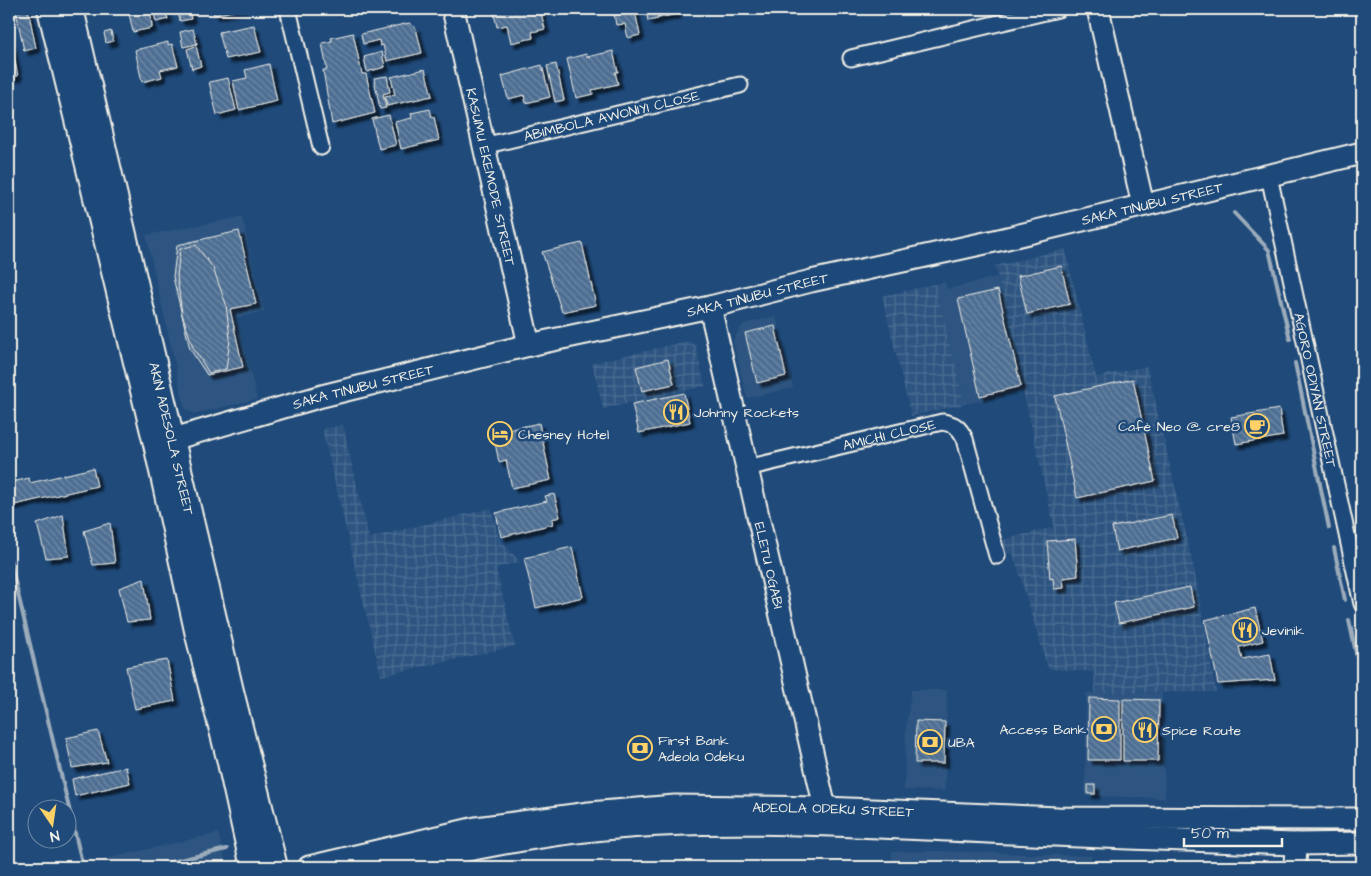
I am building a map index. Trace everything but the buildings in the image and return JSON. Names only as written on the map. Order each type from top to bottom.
[{"type":"main road","name":"AKIN ADESOLA STREET","points":[[50,9],[231,691],[275,867]]},
{"type":"main road","name":"AKIN ADESOLA STREET","points":[[70,9],[164,442],[198,635],[229,758],[253,867]]},
{"type":"street","points":[[288,9],[321,147]]},
{"type":"street","name":"KASUMU EKEMODE STREET","points":[[453,9],[529,345]]},
{"type":"street","points":[[851,58],[1058,9]]},
{"type":"street","points":[[1098,9],[1143,205]]},
{"type":"street","name":"ABIMBOLA AWONIYI CLOSE","points":[[484,146],[740,85]]},
{"type":"street","name":"SAKA TINUBU STREET","points":[[164,442],[322,396],[529,345],[710,307],[811,281],[999,240],[1362,153]]},
{"type":"street","name":"AGORO ODIYAN STREET","points":[[1269,176],[1362,604]]},
{"type":"street","name":"ELETU OGABI","points":[[710,307],[824,816]]},
{"type":"street","name":"AMICHI CLOSE","points":[[747,468],[942,422],[953,424],[959,428],[965,439],[997,556]]},
{"type":"street","name":"ADEOLA ODEKU STREET","points":[[309,867],[420,856],[605,829],[824,816],[1362,819]]},
{"type":"street","name":"ADEOLA ODEKU STREET","points":[[824,816],[1296,844],[1362,843]]},
{"type":"street","points":[[1295,867],[1296,844]]},
{"type":"street","name":"ADEOLA ODEKU STREET","points":[[388,867],[420,856]]},
{"type":"shaded area","points":[[242,217],[264,311],[237,318],[257,399],[195,414],[185,409],[146,235]]},
{"type":"shaded area","points":[[1065,249],[1096,377],[1147,366],[1194,569],[1216,692],[1095,693],[1094,672],[1048,669],[1013,553],[1006,554],[1002,540],[1054,527],[995,266]]},
{"type":"shaded area","points":[[997,277],[1023,391],[965,404],[935,284],[945,282],[947,289]]},
{"type":"shaded area","points":[[935,284],[965,404],[911,416],[882,296]]},
{"type":"shaded area","points":[[776,316],[793,388],[747,398],[733,341],[743,324]]},
{"type":"shaded area","points":[[689,341],[696,346],[705,386],[603,409],[592,363]]},
{"type":"shaded area","points":[[343,425],[369,538],[491,508],[499,538],[520,562],[496,568],[515,646],[381,676],[322,429]]},
{"type":"shaded area","points":[[911,690],[947,690],[945,791],[904,790],[906,727]]},
{"type":"shaded area","points":[[1086,693],[1162,693],[1165,798],[1085,796]]},
{"type":"shaded area","points":[[218,833],[226,862],[203,867],[93,867],[92,862]]},
{"type":"shaded area","points":[[936,851],[1092,856],[1086,867],[892,867],[892,852]]},
{"type":"shaded area","points":[[1167,860],[1260,863],[1264,867],[1167,867]]},
{"type":"waterway","points":[[1234,213],[1269,250],[1290,339]]},
{"type":"waterway","points":[[1295,363],[1329,528]]},
{"type":"waterway","points":[[1334,548],[1345,600]]},
{"type":"waterway","points":[[9,556],[83,867]]},
{"type":"waterway","points":[[1349,620],[1362,681]]},
{"type":"waterway","points":[[149,867],[227,849]]},
{"type":"place","name":"Johnny Rockets","points":[[676,412]]},
{"type":"place","name":"Cafè Neo @ cre8","points":[[1257,426]]},
{"type":"place","name":"Chesney Hotel","points":[[500,434]]},
{"type":"place","name":"Jevinik","points":[[1245,630]]},
{"type":"place","name":"Access Bank","points":[[1104,729]]},
{"type":"place","name":"Spice Route","points":[[1145,730]]},
{"type":"place","name":"UBA","points":[[930,742]]},
{"type":"place","name":"First Bank Adeola Odeku","points":[[640,748]]}]
